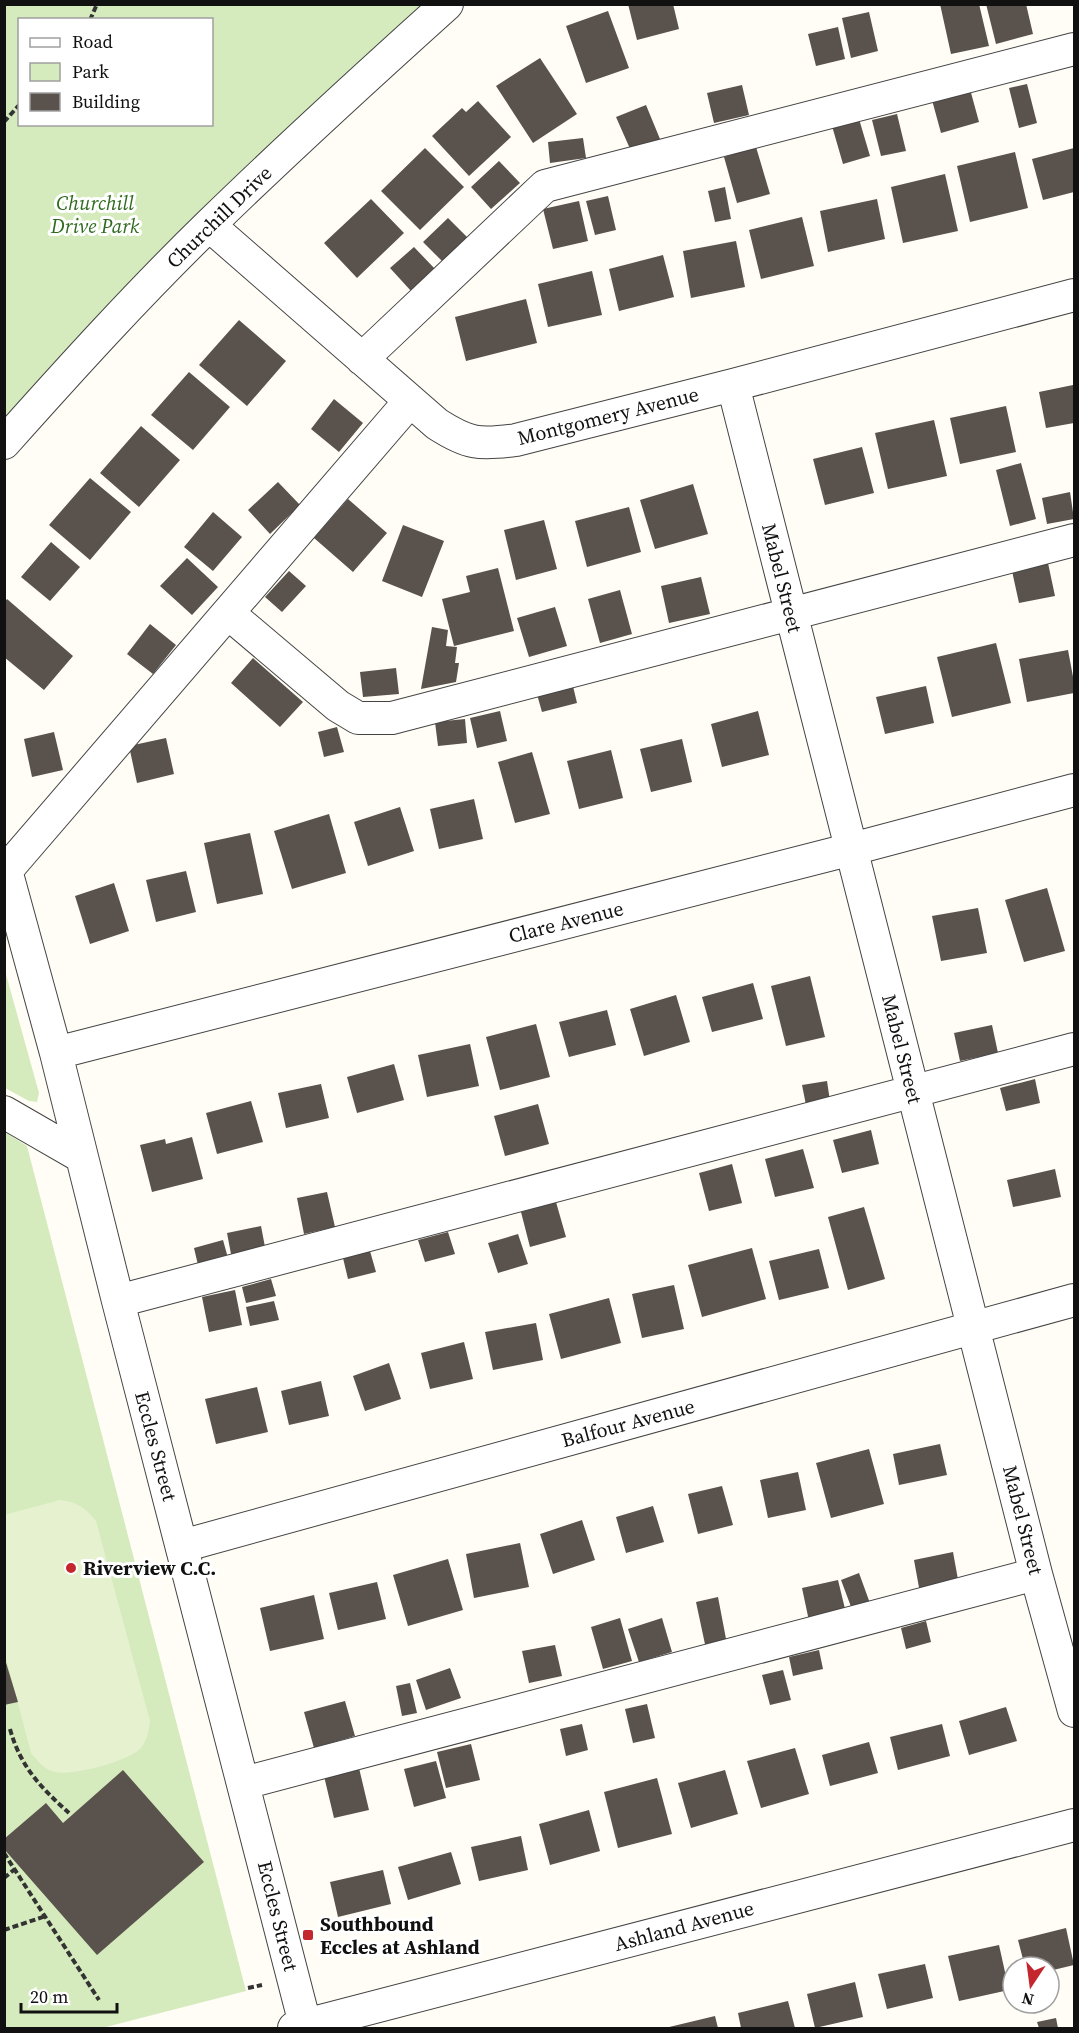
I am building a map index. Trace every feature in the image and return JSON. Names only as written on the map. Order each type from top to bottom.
[{"type":"street","name":"Churchill Drive","points":[[4,443],[78,361],[209,225],[447,4]]},
{"type":"street","points":[[362,359],[545,186],[1074,49]]},
{"type":"street","name":"Montgomery Avenue","points":[[209,225],[437,424],[455,436],[484,444],[516,440],[1074,295]]},
{"type":"street","name":"Mabel Street","points":[[733,385],[1036,1574],[1074,1711]]},
{"type":"street","points":[[5,869],[410,401]]},
{"type":"street","points":[[228,613],[338,706],[358,717],[392,718],[1074,540]]},
{"type":"street","name":"Clare Avenue","points":[[56,1053],[1074,790]]},
{"type":"street","name":"Eccles Street","points":[[5,869],[56,1053],[118,1301],[244,1783],[302,2027]]},
{"type":"street","points":[[118,1301],[1074,1048]]},
{"type":"street","points":[[4,1112],[82,1157]]},
{"type":"street","name":"Balfour Avenue","points":[[182,1546],[1074,1300]]},
{"type":"street","points":[[244,1783],[1036,1574]]},
{"type":"street","name":"Ashland Avenue","points":[[302,2027],[1074,1825]]},
{"type":"path","points":[[91,18],[97,4]]},
{"type":"path","points":[[4,122],[18,106]]},
{"type":"path","points":[[10,1729],[15,1748],[42,1789],[69,1813]]},
{"type":"path","points":[[4,1853],[99,2000]]},
{"type":"path","points":[[4,1878],[15,1869]]},
{"type":"path","points":[[4,1956],[4,1931],[46,1916]]},
{"type":"green space","name":"Churchill Drive Park","points":[[5,5],[447,5],[5,443]]},
{"type":"green space","points":[[4,967],[39,1093],[37,1102],[29,1101],[5,1088]]},
{"type":"green space","name":"Riverview C.C.","points":[[5,1132],[27,1146],[246,1991],[102,2028],[5,2028]]},
{"type":"green space","points":[[60,1500],[81,1506],[96,1521],[150,1721],[145,1742],[135,1753],[98,1767],[60,1773],[40,1764],[31,1753],[5,1654],[4,1515]]},
{"type":"building","points":[[628,4],[673,4],[679,29],[637,40]]},
{"type":"building","points":[[940,4],[979,4],[989,46],[951,54]]},
{"type":"building","points":[[986,4],[1026,4],[1033,34],[996,44]]},
{"type":"building","points":[[608,11],[629,68],[586,83],[566,26]]},
{"type":"building","points":[[869,12],[878,51],[851,58],[842,18]]},
{"type":"building","points":[[838,27],[845,59],[816,66],[808,34]]},
{"type":"building","points":[[540,58],[577,114],[533,143],[496,86]]},
{"type":"building","points":[[1027,84],[1037,123],[1019,128],[1009,88]]},
{"type":"building","points":[[742,85],[749,115],[714,123],[707,93]]},
{"type":"building","points":[[970,89],[979,122],[941,133],[932,100]]},
{"type":"building","points":[[478,101],[511,137],[469,176],[432,136],[462,108],[466,112]]},
{"type":"building","points":[[646,105],[660,139],[631,151],[616,117]]},
{"type":"building","points":[[897,114],[906,151],[881,156],[872,120]]},
{"type":"building","points":[[859,119],[870,156],[843,164],[832,126]]},
{"type":"building","points":[[583,138],[586,158],[550,163],[548,142]]},
{"type":"building","points":[[756,147],[770,194],[737,203],[724,157]]},
{"type":"building","points":[[425,148],[464,187],[420,230],[381,191]]},
{"type":"building","points":[[1074,148],[1074,192],[1043,200],[1032,159]]},
{"type":"building","points":[[1015,152],[1028,208],[970,222],[957,166]]},
{"type":"building","points":[[499,161],[520,183],[491,209],[471,187]]},
{"type":"building","points":[[945,174],[958,231],[903,243],[891,187]]},
{"type":"building","points":[[725,187],[731,219],[715,222],[708,191]]},
{"type":"building","points":[[608,196],[616,230],[595,235],[586,201]]},
{"type":"building","points":[[371,199],[404,233],[357,278],[324,243]]},
{"type":"building","points":[[877,199],[885,239],[828,252],[820,211]]},
{"type":"building","points":[[579,201],[588,241],[553,249],[543,209]]},
{"type":"building","points":[[802,217],[814,266],[761,279],[749,230]]},
{"type":"building","points":[[448,218],[468,238],[443,262],[423,242]]},
{"type":"building","points":[[736,241],[745,287],[691,298],[683,251]]},
{"type":"building","points":[[414,247],[435,269],[411,291],[390,268]]},
{"type":"building","points":[[663,255],[674,297],[619,311],[609,269]]},
{"type":"building","points":[[592,271],[602,315],[548,327],[538,284]]},
{"type":"building","points":[[526,299],[537,343],[466,361],[455,317]]},
{"type":"building","points":[[239,320],[286,361],[247,406],[199,365]]},
{"type":"building","points":[[189,372],[230,407],[193,450],[151,415]]},
{"type":"building","points":[[1073,385],[1074,423],[1046,428],[1039,392]]},
{"type":"building","points":[[334,399],[363,423],[339,452],[311,429]]},
{"type":"building","points":[[1006,406],[1016,452],[960,464],[950,418]]},
{"type":"building","points":[[934,420],[947,476],[888,489],[875,433]]},
{"type":"building","points":[[141,426],[180,460],[139,507],[100,473]]},
{"type":"building","points":[[862,447],[874,493],[825,505],[813,459]]},
{"type":"building","points":[[1021,463],[1036,519],[1010,526],[996,470]]},
{"type":"building","points":[[90,478],[131,512],[90,560],[49,525]]},
{"type":"building","points":[[278,482],[300,505],[270,534],[248,510]]},
{"type":"building","points":[[693,484],[708,534],[655,549],[640,500]]},
{"type":"building","points":[[1070,492],[1074,519],[1047,524],[1042,498]]},
{"type":"building","points":[[348,499],[387,533],[353,572],[314,538]]},
{"type":"building","points":[[629,507],[641,552],[587,567],[575,521]]},
{"type":"building","points":[[213,512],[242,537],[213,571],[184,547]]},
{"type":"building","points":[[544,520],[557,569],[516,580],[504,530]]},
{"type":"building","points":[[403,525],[444,541],[422,597],[382,581]]},
{"type":"building","points":[[51,542],[80,567],[50,601],[21,577]]},
{"type":"building","points":[[187,558],[218,587],[192,615],[160,586]]},
{"type":"building","points":[[1048,563],[1055,596],[1019,603],[1012,571]]},
{"type":"building","points":[[498,568],[514,631],[454,646],[442,599],[470,592],[466,576]]},
{"type":"building","points":[[289,571],[306,586],[282,612],[265,597]]},
{"type":"building","points":[[701,577],[710,614],[669,623],[661,586]]},
{"type":"building","points":[[620,590],[632,634],[600,643],[588,599]]},
{"type":"building","points":[[7,599],[73,656],[44,690],[4,657],[4,603]]},
{"type":"building","points":[[555,607],[567,646],[529,657],[517,618]]},
{"type":"building","points":[[150,624],[176,645],[153,674],[127,654]]},
{"type":"building","points":[[432,627],[448,630],[446,646],[457,647],[455,663],[459,663],[456,682],[421,689]]},
{"type":"building","points":[[996,643],[1011,703],[952,717],[937,657]]},
{"type":"building","points":[[1068,650],[1074,693],[1027,702],[1019,659]]},
{"type":"building","points":[[253,658],[303,702],[280,727],[231,683]]},
{"type":"building","points":[[396,668],[399,694],[363,697],[360,672]]},
{"type":"building","points":[[572,682],[577,703],[542,712],[536,691]]},
{"type":"building","points":[[926,686],[934,723],[885,734],[876,697]]},
{"type":"building","points":[[500,711],[507,741],[477,748],[470,718]]},
{"type":"building","points":[[758,711],[769,755],[722,767],[711,724]]},
{"type":"building","points":[[465,719],[467,743],[438,746],[435,722]]},
{"type":"building","points":[[337,727],[344,752],[324,757],[318,732]]},
{"type":"building","points":[[54,732],[63,770],[32,777],[24,739]]},
{"type":"building","points":[[166,738],[174,774],[137,783],[129,746]]},
{"type":"building","points":[[682,739],[692,782],[651,792],[640,749]]},
{"type":"building","points":[[611,750],[623,798],[579,809],[567,761]]},
{"type":"building","points":[[532,752],[550,814],[515,823],[498,762]]},
{"type":"building","points":[[474,799],[483,839],[439,849],[430,809]]},
{"type":"building","points":[[400,807],[414,851],[368,866],[354,822]]},
{"type":"building","points":[[329,814],[346,873],[292,889],[274,831]]},
{"type":"building","points":[[250,833],[263,894],[217,904],[204,843]]},
{"type":"building","points":[[186,871],[196,912],[156,922],[146,880]]},
{"type":"building","points":[[114,883],[129,931],[90,944],[75,896]]},
{"type":"building","points":[[1047,888],[1065,951],[1024,962],[1005,900]]},
{"type":"building","points":[[978,908],[987,953],[941,961],[932,916]]},
{"type":"building","points":[[810,976],[825,1037],[786,1046],[771,986]]},
{"type":"building","points":[[753,983],[763,1019],[712,1032],[702,997]]},
{"type":"building","points":[[676,995],[690,1042],[644,1056],[630,1009]]},
{"type":"building","points":[[607,1010],[616,1045],[569,1057],[559,1022]]},
{"type":"building","points":[[536,1024],[550,1077],[500,1090],[486,1037]]},
{"type":"building","points":[[992,1025],[998,1053],[960,1061],[954,1033]]},
{"type":"building","points":[[470,1044],[479,1086],[427,1097],[418,1055]]},
{"type":"building","points":[[394,1064],[404,1100],[357,1113],[347,1077]]},
{"type":"building","points":[[1035,1079],[1040,1103],[1006,1111],[1000,1088]]},
{"type":"building","points":[[827,1081],[830,1101],[806,1105],[802,1085]]},
{"type":"building","points":[[321,1084],[329,1118],[286,1128],[278,1093]]},
{"type":"building","points":[[251,1101],[263,1142],[217,1154],[206,1113]]},
{"type":"building","points":[[538,1104],[549,1144],[505,1156],[494,1116]]},
{"type":"building","points":[[871,1130],[879,1164],[842,1173],[833,1140]]},
{"type":"building","points":[[192,1137],[203,1179],[152,1192],[140,1145],[165,1139],[166,1144]]},
{"type":"building","points":[[803,1149],[814,1188],[775,1197],[765,1159]]},
{"type":"building","points":[[732,1164],[742,1203],[709,1211],[699,1173]]},
{"type":"building","points":[[1055,1169],[1061,1197],[1013,1207],[1007,1180]]},
{"type":"building","points":[[327,1192],[335,1227],[304,1234],[297,1198]]},
{"type":"building","points":[[556,1202],[566,1237],[530,1247],[521,1212]]},
{"type":"building","points":[[864,1207],[885,1279],[848,1290],[828,1217]]},
{"type":"building","points":[[261,1226],[265,1247],[231,1254],[227,1233]]},
{"type":"building","points":[[448,1232],[455,1254],[425,1262],[418,1240]]},
{"type":"building","points":[[518,1234],[528,1264],[498,1273],[488,1243]]},
{"type":"building","points":[[223,1240],[228,1258],[198,1265],[194,1248]]},
{"type":"building","points":[[752,1248],[766,1299],[702,1317],[688,1265]]},
{"type":"building","points":[[819,1249],[829,1288],[779,1300],[769,1261]]},
{"type":"building","points":[[370,1251],[376,1272],[348,1279],[343,1258]]},
{"type":"building","points":[[271,1279],[276,1296],[246,1303],[242,1287]]},
{"type":"building","points":[[674,1285],[684,1329],[642,1338],[632,1294]]},
{"type":"building","points":[[235,1290],[242,1325],[209,1332],[202,1297]]},
{"type":"building","points":[[609,1298],[621,1343],[561,1359],[549,1314]]},
{"type":"building","points":[[274,1301],[279,1320],[250,1326],[246,1307]]},
{"type":"building","points":[[536,1323],[543,1360],[493,1370],[485,1332]]},
{"type":"building","points":[[464,1342],[473,1379],[430,1389],[421,1353]]},
{"type":"building","points":[[389,1363],[401,1399],[365,1411],[353,1376]]},
{"type":"building","points":[[321,1381],[329,1416],[289,1425],[281,1391]]},
{"type":"building","points":[[257,1387],[268,1432],[216,1444],[205,1399]]},
{"type":"building","points":[[940,1444],[947,1475],[899,1485],[893,1454]]},
{"type":"building","points":[[869,1449],[884,1504],[831,1518],[816,1463]]},
{"type":"building","points":[[798,1472],[806,1510],[768,1518],[760,1480]]},
{"type":"building","points":[[722,1486],[733,1525],[698,1534],[688,1494]]},
{"type":"building","points":[[653,1506],[664,1542],[626,1553],[616,1517]]},
{"type":"building","points":[[582,1520],[595,1560],[553,1574],[540,1534]]},
{"type":"building","points":[[520,1543],[529,1587],[474,1598],[466,1554]]},
{"type":"building","points":[[953,1552],[959,1585],[920,1593],[914,1560]]},
{"type":"building","points":[[448,1559],[463,1610],[408,1626],[393,1575]]},
{"type":"building","points":[[859,1573],[871,1606],[853,1612],[841,1580]]},
{"type":"building","points":[[838,1580],[846,1613],[809,1621],[802,1588]]},
{"type":"building","points":[[377,1582],[386,1619],[338,1630],[329,1593]]},
{"type":"building","points":[[314,1595],[324,1639],[270,1651],[260,1608]]},
{"type":"building","points":[[718,1597],[727,1644],[706,1649],[696,1602]]},
{"type":"building","points":[[620,1618],[632,1661],[603,1669],[591,1627]]},
{"type":"building","points":[[662,1618],[672,1652],[639,1662],[628,1629]]},
{"type":"building","points":[[926,1621],[931,1642],[906,1649],[901,1628]]},
{"type":"building","points":[[555,1645],[562,1676],[529,1683],[522,1651]]},
{"type":"building","points":[[819,1650],[823,1669],[793,1676],[789,1657]]},
{"type":"building","points":[[4,1656],[18,1702],[4,1705]]},
{"type":"building","points":[[450,1668],[461,1698],[426,1710],[416,1680]]},
{"type":"building","points":[[783,1670],[791,1700],[770,1705],[762,1675]]},
{"type":"building","points":[[410,1683],[417,1713],[402,1716],[396,1686]]},
{"type":"building","points":[[345,1701],[355,1736],[314,1748],[304,1712]]},
{"type":"building","points":[[647,1704],[655,1738],[633,1743],[625,1709]]},
{"type":"building","points":[[1006,1707],[1017,1741],[969,1755],[959,1721]]},
{"type":"building","points":[[582,1724],[588,1750],[566,1756],[560,1729]]},
{"type":"building","points":[[942,1724],[950,1756],[898,1770],[890,1737]]},
{"type":"building","points":[[869,1742],[878,1773],[830,1786],[822,1755]]},
{"type":"building","points":[[471,1744],[480,1780],[446,1788],[437,1752]]},
{"type":"building","points":[[795,1748],[809,1794],[761,1808],[747,1761]]},
{"type":"building","points":[[436,1761],[446,1798],[414,1807],[404,1769]]},
{"type":"building","points":[[359,1768],[369,1810],[334,1818],[324,1776]]},
{"type":"building","points":[[123,1770],[204,1862],[97,1955],[4,1849],[4,1839],[46,1803],[63,1823]]},
{"type":"building","points":[[725,1770],[738,1814],[691,1828],[678,1783]]},
{"type":"building","points":[[657,1778],[672,1834],[618,1848],[604,1792]]},
{"type":"building","points":[[589,1810],[600,1851],[550,1865],[539,1824]]},
{"type":"building","points":[[521,1836],[528,1870],[479,1881],[471,1847]]},
{"type":"building","points":[[451,1852],[461,1884],[408,1900],[398,1867]]},
{"type":"building","points":[[383,1870],[391,1904],[338,1917],[330,1882]]},
{"type":"building","points":[[1066,1928],[1074,1965],[1061,1968],[1061,1955],[1022,1955],[1018,1940]]},
{"type":"building","points":[[999,1945],[1001,1992],[959,2001],[948,1956]]},
{"type":"building","points":[[925,1964],[933,1998],[887,2009],[878,1974]]},
{"type":"building","points":[[855,1982],[863,2017],[815,2028],[807,1994]]},
{"type":"building","points":[[788,2001],[795,2028],[741,2028],[738,2013]]},
{"type":"building","points":[[715,2016],[718,2028],[665,2028]]},
{"type":"building","points":[[1056,2018],[1058,2028],[1039,2028],[1037,2022]]},
{"type":"place","name":"Riverview C.C.","points":[[71,1568]]},
{"type":"place","name":"Southbound Eccles at Ashland","points":[[308,1935]]}]
